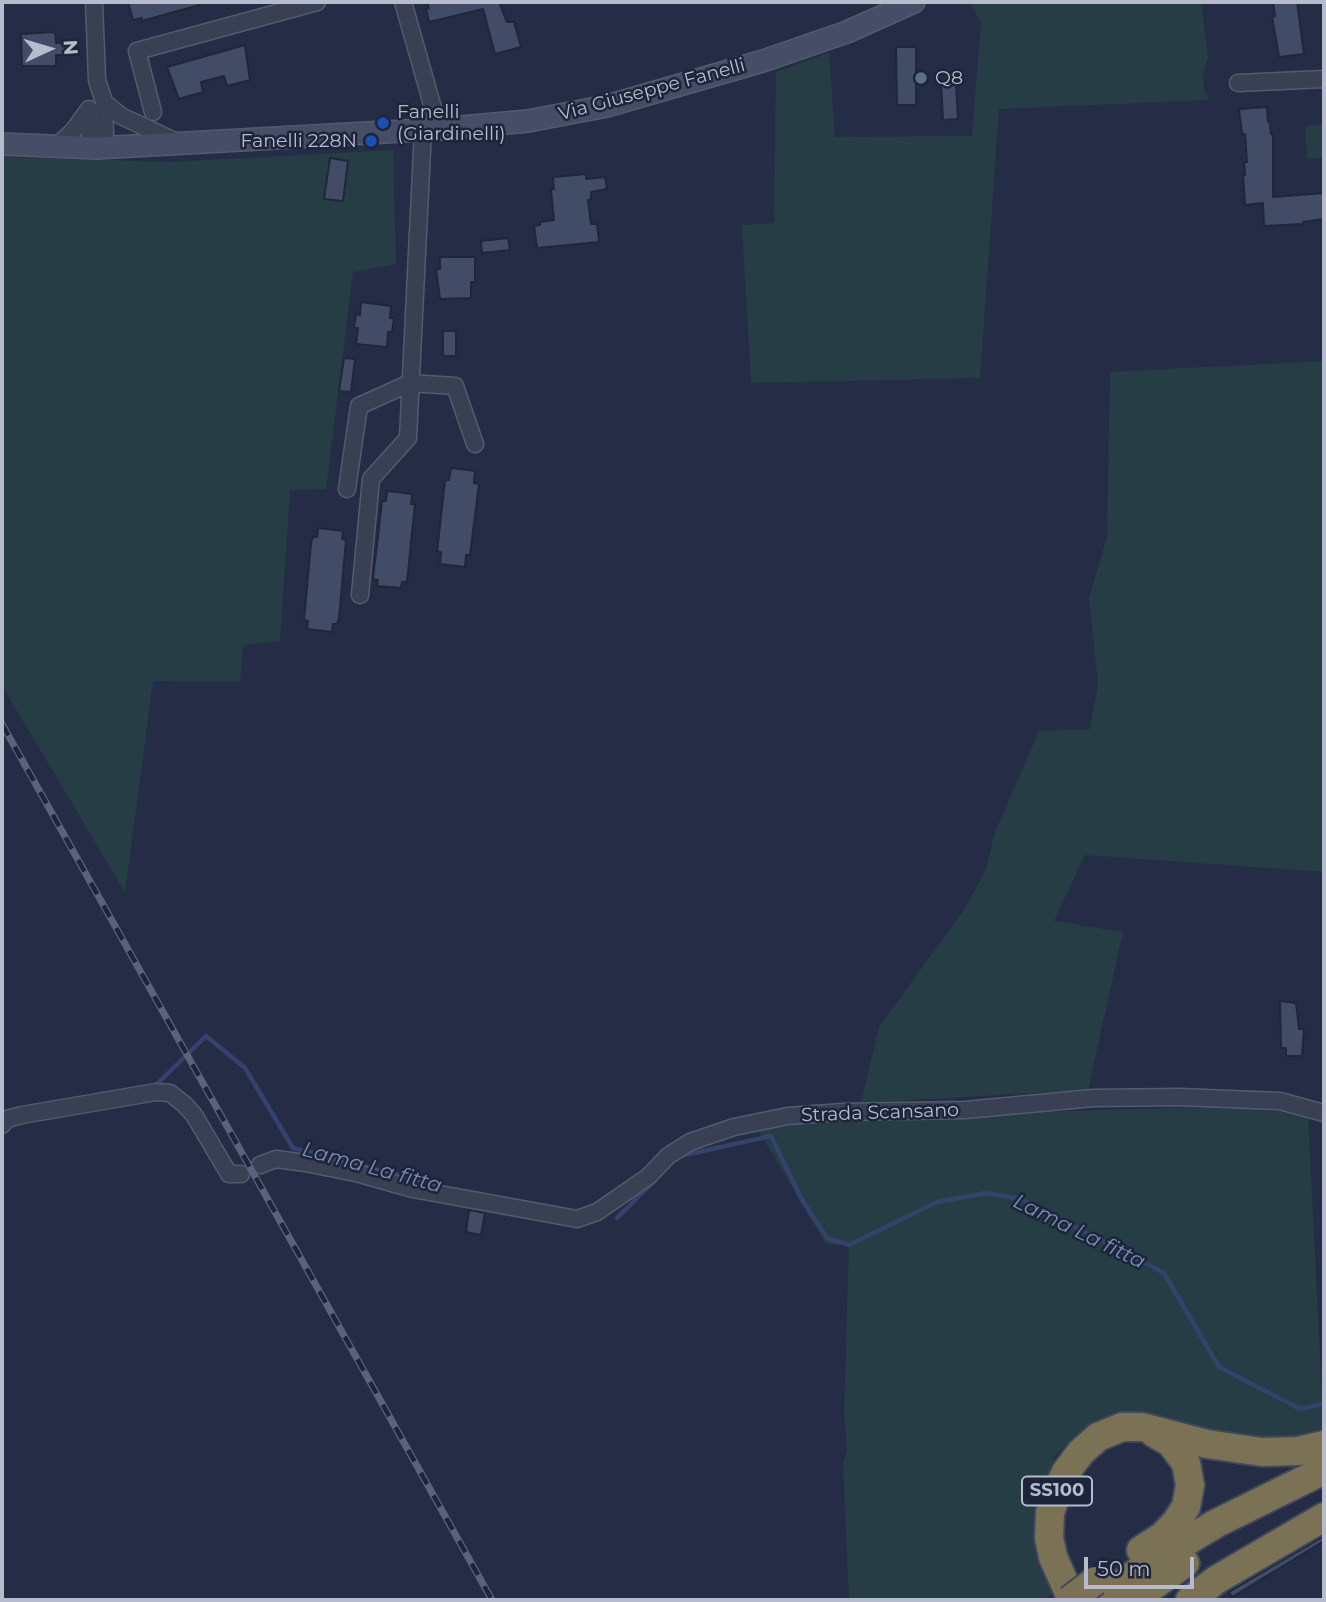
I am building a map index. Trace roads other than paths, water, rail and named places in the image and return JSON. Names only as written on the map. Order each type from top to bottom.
[{"type":"highway","name":"SS100","points":[[1324,1445],[1298,1451],[1262,1452],[1207,1444],[1142,1427],[1122,1427],[1098,1437],[1081,1452],[1066,1472],[1057,1491],[1050,1513],[1049,1538],[1056,1567],[1071,1600],[1099,1592],[1215,1524],[1324,1470]]},
{"type":"highway","name":"SS100","points":[[1099,1592],[1164,1535],[1186,1507],[1189,1485],[1186,1463],[1171,1443],[1142,1427]]},
{"type":"highway","points":[[1133,1600],[1169,1573],[1219,1542],[1324,1490]]},
{"type":"highway","points":[[1191,1600],[1216,1580],[1324,1517]]},
{"type":"main road","name":"Via Giuseppe Fanelli","points":[[2,144],[97,148],[528,121],[607,106],[763,61],[847,32],[914,2]]},
{"type":"street","points":[[94,2],[97,80],[104,102],[105,133],[97,148],[90,135],[88,112],[97,80]]},
{"type":"street","points":[[153,112],[137,51],[317,2]]},
{"type":"street","points":[[360,595],[371,479],[408,438],[431,129],[403,2]]},
{"type":"street","points":[[1238,83],[1324,79]]},
{"type":"street","points":[[104,102],[121,116],[179,143]]},
{"type":"street","points":[[55,148],[88,112]]},
{"type":"street","points":[[347,489],[359,405],[410,383],[455,386],[475,444]]},
{"type":"street","points":[[2,1125],[7,1119],[22,1115],[156,1092],[170,1093],[194,1115],[229,1174],[242,1174]]},
{"type":"street","name":"Strada Scansano","points":[[260,1165],[276,1159],[306,1163],[413,1189],[576,1219],[597,1213],[649,1176],[668,1156],[690,1142],[734,1127],[788,1116],[842,1112],[965,1110],[1093,1098],[1180,1097],[1280,1101],[1324,1113]]},
{"type":"waterway","name":"Lama La fitta","points":[[154,1087],[206,1036],[245,1068],[293,1148],[441,1186]]},
{"type":"waterway","name":"Lama La fitta","points":[[680,1156],[771,1136],[802,1200],[827,1238],[849,1245],[937,1202],[986,1193],[1021,1199],[1164,1273],[1219,1367],[1300,1409],[1324,1404]]},
{"type":"waterway","name":"Lama La fitta","points":[[617,1218],[654,1181]]},
{"type":"railway","points":[[2,724],[492,1600]]},
{"type":"place","name":"Q8","points":[[921,78]]},
{"type":"place","name":"Fanelli (Giardinelli)","points":[[383,123]]},
{"type":"place","name":"Fanelli 228N","points":[[371,141]]}]
